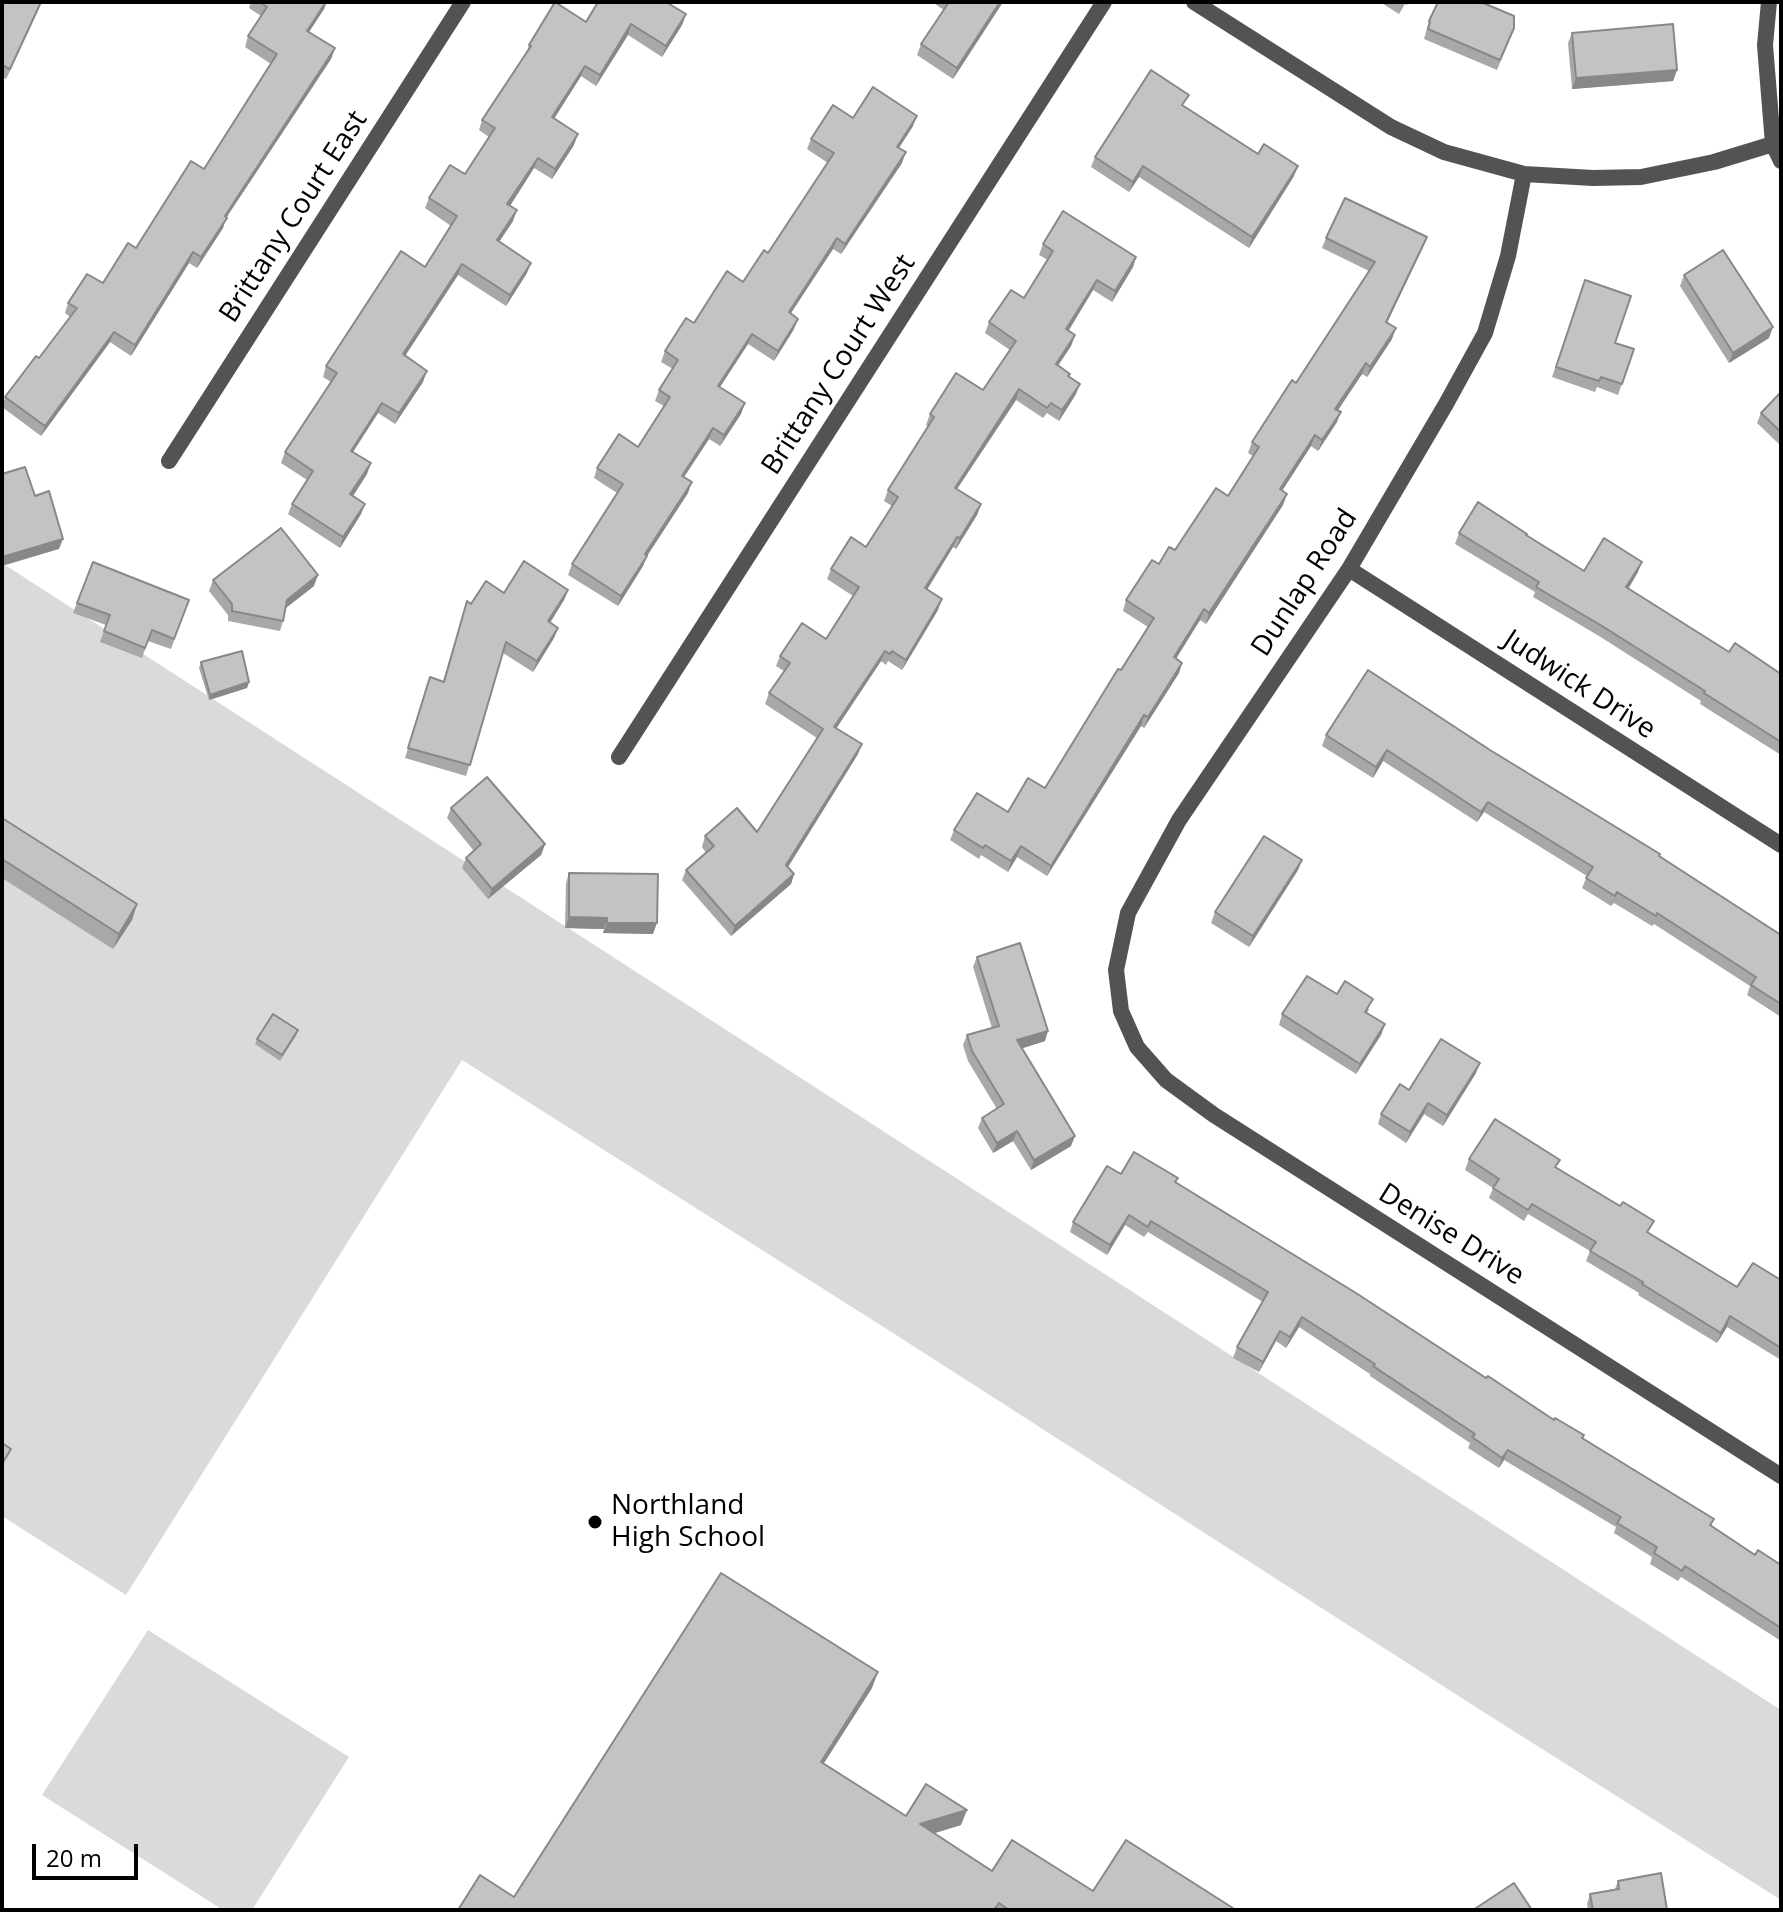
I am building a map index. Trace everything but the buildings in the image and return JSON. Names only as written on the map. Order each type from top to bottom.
[{"type":"street","name":"Brittany Court East","points":[[169,461],[463,2]]},
{"type":"street","name":"Brittany Court West","points":[[619,757],[1104,2]]},
{"type":"street","points":[[1194,2],[1391,127],[1444,152],[1524,174],[1641,177],[1720,160],[1773,144]]},
{"type":"street","points":[[1769,2],[1765,45],[1773,144],[1781,161]]},
{"type":"street","name":"Dunlap Road","points":[[1121,1011],[1116,970],[1128,913],[1179,820],[1349,569],[1485,333],[1508,256],[1524,174]]},
{"type":"street","name":"Judwick Drive","points":[[1349,569],[1781,845]]},
{"type":"street","name":"Denise Drive","points":[[1121,1011],[1137,1047],[1166,1080],[1214,1115],[1781,1476]]},
{"type":"shaded area","points":[[2,563],[1781,1710],[1781,1900],[462,1060],[126,1595],[2,1516]]},
{"type":"shaded area","points":[[148,1630],[349,1757],[252,1910],[223,1910],[42,1795]]},
{"type":"place","name":"Northland High School","points":[[595,1522]]}]
